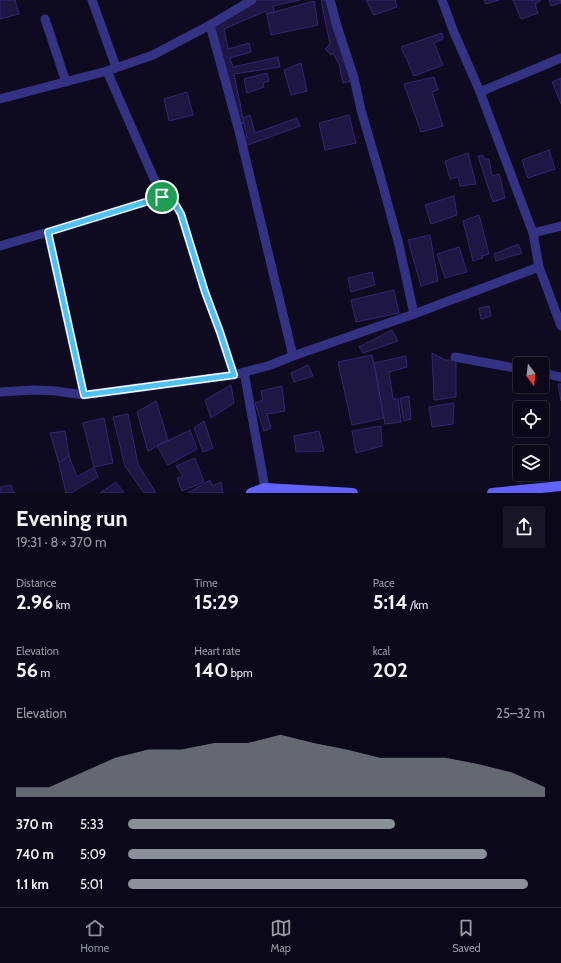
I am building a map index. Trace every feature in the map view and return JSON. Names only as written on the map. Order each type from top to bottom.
[{"type":"street","points":[[92,0],[116,67]]},
{"type":"street","points":[[0,99],[107,71],[153,55],[210,25],[252,0]]},
{"type":"street","points":[[330,0],[354,78],[361,110],[395,231],[414,314]]},
{"type":"street","points":[[442,0],[453,30],[480,92],[533,233],[540,267],[561,326]]},
{"type":"street","points":[[45,19],[66,82]]},
{"type":"street","points":[[210,25],[239,131],[293,356]]},
{"type":"street","points":[[480,92],[561,58]]},
{"type":"street","points":[[107,71],[162,197],[166,201],[174,202],[181,214],[205,292],[234,375]]},
{"type":"street","points":[[0,246],[162,197]]},
{"type":"street","points":[[533,233],[561,226]]},
{"type":"street","points":[[48,232],[84,395]]},
{"type":"street","points":[[0,392],[34,390],[84,395],[234,375],[268,366],[540,267]]},
{"type":"street","points":[[455,357],[513,368]]},
{"type":"street","points":[[244,372],[266,491]]},
{"type":"street","points":[[549,374],[561,377]]},
{"type":"street","points":[[492,493],[561,486]]},
{"type":"street","points":[[251,493],[266,491],[353,493]]},
{"type":"building","points":[[0,0],[15,0],[19,14],[0,19]]},
{"type":"building","points":[[253,0],[300,0],[273,6],[274,12],[267,14],[266,11],[224,29],[228,49],[249,43],[251,52],[230,58],[233,67],[278,57],[280,67],[234,74],[244,123],[238,125],[214,24]]},
{"type":"building","points":[[321,0],[326,0],[333,29],[352,81],[343,83],[339,64],[333,53],[331,55],[325,49],[330,44]]},
{"type":"building","points":[[366,0],[395,0],[397,7],[374,15]]},
{"type":"building","points":[[484,0],[499,0],[486,4]]},
{"type":"building","points":[[513,0],[540,0],[535,4],[538,13],[521,19]]},
{"type":"building","points":[[549,0],[561,0],[561,3],[551,6]]},
{"type":"building","points":[[314,1],[318,25],[271,35],[267,14]]},
{"type":"building","points":[[442,33],[443,39],[434,43],[443,65],[414,76],[401,47]]},
{"type":"building","points":[[301,63],[307,91],[291,95],[284,70]]},
{"type":"building","points":[[267,73],[269,81],[263,83],[264,87],[247,93],[244,79]]},
{"type":"building","points":[[434,77],[438,90],[432,92],[443,126],[421,132],[404,84]]},
{"type":"building","points":[[561,78],[561,104],[552,82]]},
{"type":"building","points":[[187,92],[193,115],[169,121],[164,99]]},
{"type":"building","points":[[250,115],[255,133],[297,118],[300,126],[245,146],[243,137],[247,137],[243,118]]},
{"type":"building","points":[[349,115],[356,143],[325,150],[319,123]]},
{"type":"building","points":[[549,150],[555,169],[528,178],[522,160]]},
{"type":"building","points":[[468,153],[476,184],[460,186],[458,177],[450,179],[445,161]]},
{"type":"building","points":[[483,155],[484,159],[489,159],[492,176],[499,174],[505,198],[493,202],[478,156]]},
{"type":"building","points":[[454,196],[457,215],[431,224],[425,205]]},
{"type":"building","points":[[479,215],[489,254],[482,256],[483,258],[473,261],[463,221]]},
{"type":"building","points":[[430,235],[438,281],[421,286],[408,240]]},
{"type":"building","points":[[518,244],[522,253],[496,261],[494,254]]},
{"type":"building","points":[[459,247],[467,272],[445,278],[437,254]]},
{"type":"building","points":[[372,272],[375,285],[351,292],[348,278]]},
{"type":"building","points":[[394,290],[399,313],[356,322],[351,300]]},
{"type":"building","points":[[489,306],[491,316],[481,319],[479,308]]},
{"type":"building","points":[[392,330],[398,341],[363,353],[359,347]]},
{"type":"building","points":[[432,353],[445,360],[456,360],[456,397],[434,400]]},
{"type":"building","points":[[372,355],[384,418],[352,425],[338,362]]},
{"type":"building","points":[[406,356],[407,367],[389,372],[393,399],[398,399],[401,422],[385,424],[374,363]]},
{"type":"building","points":[[308,365],[313,376],[294,382],[291,373]]},
{"type":"building","points":[[558,384],[561,384],[561,401]]},
{"type":"building","points":[[231,385],[234,403],[211,418],[205,400]]},
{"type":"building","points":[[282,386],[285,411],[267,414],[271,428],[264,431],[255,403],[263,400],[261,391]]},
{"type":"building","points":[[409,396],[411,419],[404,421],[400,398]]},
{"type":"building","points":[[156,401],[168,440],[148,451],[137,412]]},
{"type":"building","points":[[454,403],[453,424],[432,427],[429,407]]},
{"type":"building","points":[[128,414],[138,464],[156,493],[144,493],[125,466],[113,417]]},
{"type":"building","points":[[104,418],[113,463],[94,467],[83,423]]},
{"type":"building","points":[[204,421],[213,448],[203,452],[194,428]]},
{"type":"building","points":[[381,426],[382,446],[356,453],[352,431]]},
{"type":"building","points":[[190,430],[197,449],[168,465],[157,446]]},
{"type":"building","points":[[65,431],[69,456],[59,463],[50,433]]},
{"type":"building","points":[[319,431],[324,451],[296,452],[294,436]]},
{"type":"building","points":[[69,456],[77,477],[94,467],[98,477],[71,493],[66,493],[59,463]]},
{"type":"building","points":[[195,458],[204,482],[182,491],[177,478],[183,476],[176,466]]},
{"type":"building","points":[[210,480],[212,486],[221,482],[223,493],[188,493]]},
{"type":"building","points":[[116,482],[124,493],[100,493]]},
{"type":"building","points":[[11,485],[14,493],[0,493],[0,487]]},
{"type":"route","points":[[162,197],[166,201],[174,202],[181,214],[205,292],[234,375],[84,395],[48,232],[162,197]]}]
